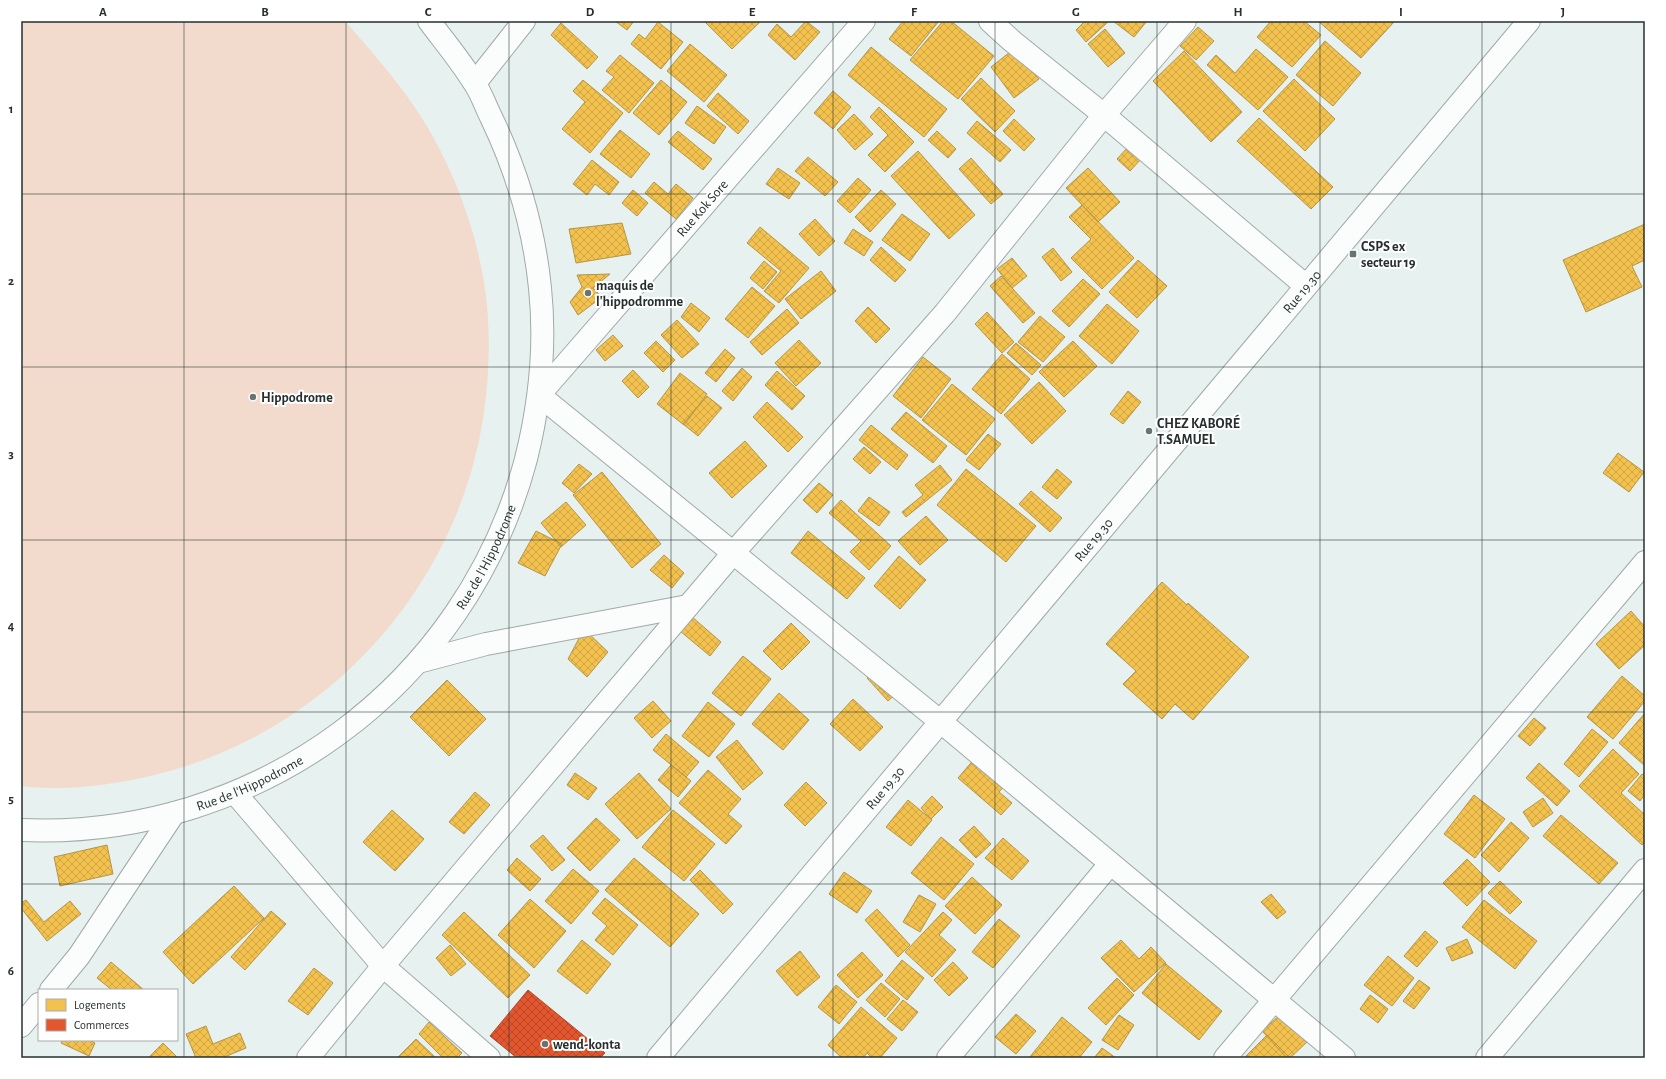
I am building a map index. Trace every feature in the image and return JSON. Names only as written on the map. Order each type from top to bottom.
[{"type":"street","name":"Rue de l'Hippodrome","points":[[21,830],[46,831],[94,829],[143,821],[174,813],[235,793],[279,772],[321,747],[360,718],[396,686],[429,650],[458,611],[483,570],[504,526],[520,480],[533,433],[539,395],[542,337],[540,289],[533,241],[522,194],[506,148],[474,83],[429,21]]},
{"type":"street","points":[[474,83],[524,21]]},
{"type":"street","name":"Rue Kok Sore","points":[[539,395],[864,21]]},
{"type":"street","points":[[990,21],[1012,41],[1104,115],[1306,286]]},
{"type":"street","points":[[308,1058],[383,966],[734,552],[945,313],[1104,115],[1185,21]]},
{"type":"street","name":"Rue 19.30","points":[[658,1058],[1529,21]]},
{"type":"street","points":[[539,395],[734,552],[941,722],[1344,1058]]},
{"type":"street","points":[[1225,1058],[1645,563]]},
{"type":"street","points":[[418,662],[486,644],[688,606]]},
{"type":"street","points":[[235,793],[383,966],[489,1058]]},
{"type":"street","points":[[52,989],[78,956],[174,813]]},
{"type":"street","points":[[948,1058],[1110,864]]},
{"type":"street","points":[[1487,1058],[1645,870]]},
{"type":"street","points":[[21,1026],[38,1005]]},
{"type":"shaded area","name":"Hippodrome","points":[[21,21],[345,21],[403,90],[432,134],[452,174],[468,216],[480,260],[487,310],[489,353],[486,396],[473,464],[450,528],[418,587],[377,641],[329,688],[273,727],[212,757],[146,777],[84,787],[52,788],[21,786]]},
{"type":"building: Logements","points":[[615,21],[634,21],[627,30]]},
{"type":"building: Logements","points":[[704,21],[761,21],[732,49]]},
{"type":"building: Logements","points":[[806,21],[820,32],[795,60],[768,35],[777,24],[791,37]]},
{"type":"building: Logements","points":[[903,21],[939,21],[911,56],[889,39]]},
{"type":"building: Logements","points":[[943,21],[951,21],[994,56],[958,99],[910,60]]},
{"type":"building: Logements","points":[[1085,21],[1108,22],[1086,42],[1076,30]]},
{"type":"building: Logements","points":[[1113,21],[1147,21],[1134,37]]},
{"type":"building: Logements","points":[[1271,21],[1304,21],[1321,35],[1292,67],[1257,37]]},
{"type":"building: Logements","points":[[1318,21],[1393,21],[1394,22],[1361,58]]},
{"type":"building: Logements","points":[[658,22],[683,42],[661,69],[631,44],[639,34],[645,39]]},
{"type":"building: Logements","points":[[561,23],[598,57],[587,69],[551,35]]},
{"type":"building: Logements","points":[[1198,27],[1214,41],[1196,60],[1180,46]]},
{"type":"building: Logements","points":[[1105,29],[1125,53],[1108,67],[1088,44]]},
{"type":"building: Logements","points":[[1325,41],[1361,73],[1333,106],[1296,75]]},
{"type":"building: Logements","points":[[690,44],[727,75],[704,102],[667,71]]},
{"type":"building: Logements","points":[[871,47],[947,109],[924,137],[848,75]]},
{"type":"building: Logements","points":[[1015,48],[1039,79],[1014,98],[991,67]]},
{"type":"building: Logements","points":[[1256,49],[1288,77],[1258,110],[1207,65],[1216,55],[1235,73]]},
{"type":"building: Logements","points":[[1184,51],[1242,112],[1211,142],[1153,81]]},
{"type":"building: Logements","points":[[620,55],[654,83],[629,113],[602,90],[614,77],[606,71]]},
{"type":"building: Logements","points":[[981,78],[1015,111],[995,132],[961,99]]},
{"type":"building: Logements","points":[[1294,79],[1335,119],[1305,151],[1263,111]]},
{"type":"building: Logements","points":[[583,80],[623,113],[590,153],[562,129],[585,102],[573,91]]},
{"type":"building: Logements","points":[[661,80],[687,102],[659,135],[633,113]]},
{"type":"building: Logements","points":[[833,91],[851,107],[833,129],[814,113]]},
{"type":"building: Logements","points":[[718,93],[749,121],[738,134],[707,106]]},
{"type":"building: Logements","points":[[697,106],[726,127],[714,144],[685,123]]},
{"type":"building: Logements","points":[[879,107],[914,142],[885,172],[868,155],[888,135],[870,117]]},
{"type":"building: Logements","points":[[854,114],[873,134],[855,150],[837,130]]},
{"type":"building: Logements","points":[[1259,118],[1333,187],[1311,209],[1237,141]]},
{"type":"building: Logements","points":[[1014,119],[1035,139],[1024,151],[1003,131]]},
{"type":"building: Logements","points":[[977,121],[1011,150],[1000,162],[967,133]]},
{"type":"building: Logements","points":[[620,130],[650,154],[631,178],[600,154]]},
{"type":"building: Logements","points":[[678,131],[712,159],[703,170],[668,142]]},
{"type":"building: Logements","points":[[937,131],[956,149],[948,158],[928,140]]},
{"type":"building: Logements","points":[[1129,146],[1142,158],[1130,171],[1117,159]]},
{"type":"building: Logements","points":[[918,151],[975,215],[949,239],[891,176]]},
{"type":"building: Logements","points":[[808,157],[838,182],[825,196],[795,171]]},
{"type":"building: Logements","points":[[971,158],[1003,194],[991,204],[959,169]]},
{"type":"building: Logements","points":[[592,160],[619,182],[609,195],[595,184],[587,195],[573,184]]},
{"type":"building: Logements","points":[[778,168],[800,183],[789,199],[766,184]]},
{"type":"building: Logements","points":[[1088,168],[1120,202],[1098,222],[1066,188]]},
{"type":"building: Logements","points":[[858,178],[871,190],[850,213],[837,201]]},
{"type":"building: Logements","points":[[654,182],[668,194],[676,184],[693,198],[676,219],[645,193]]},
{"type":"building: Logements","points":[[633,190],[648,203],[637,216],[622,203]]},
{"type":"building: Logements","points":[[881,190],[896,204],[870,232],[855,217]]},
{"type":"building: Logements","points":[[1082,205],[1134,258],[1102,289],[1071,258],[1091,239],[1069,217]]},
{"type":"building: Logements","points":[[902,214],[930,234],[910,261],[882,240]]},
{"type":"building: Logements","points":[[815,219],[835,241],[819,256],[799,234]]},
{"type":"building: Logements","points":[[622,223],[631,254],[576,263],[569,229]]},
{"type":"building: Logements","points":[[1645,224],[1645,260],[1632,266],[1642,287],[1586,312],[1563,260]]},
{"type":"building: Logements","points":[[760,227],[809,268],[779,303],[764,291],[781,271],[747,243]]},
{"type":"building: Logements","points":[[853,229],[873,242],[864,256],[844,243]]},
{"type":"building: Logements","points":[[881,247],[906,270],[895,282],[870,260]]},
{"type":"building: Logements","points":[[1053,248],[1072,272],[1061,281],[1042,257]]},
{"type":"building: Logements","points":[[1012,258],[1027,276],[1012,288],[997,269]]},
{"type":"building: Logements","points":[[1138,260],[1167,286],[1137,318],[1109,292]]},
{"type":"building: Logements","points":[[764,261],[777,272],[763,289],[750,278]]},
{"type":"building: Logements","points":[[821,271],[836,291],[801,319],[785,299]]},
{"type":"building: Logements","name":"maquis de l'hippodromme","points":[[610,274],[593,288],[602,297],[578,315],[570,302],[582,287],[577,275]]},
{"type":"building: Logements","points":[[1001,276],[1035,313],[1023,323],[990,286]]},
{"type":"building: Logements","points":[[1083,279],[1100,294],[1069,327],[1052,311]]},
{"type":"building: Logements","points":[[752,287],[775,306],[748,338],[725,319]]},
{"type":"building: Logements","points":[[691,303],[710,318],[699,332],[681,317]]},
{"type":"building: Logements","points":[[1107,304],[1139,331],[1112,364],[1079,336]]},
{"type":"building: Logements","points":[[868,307],[890,329],[876,343],[855,321]]},
{"type":"building: Logements","points":[[787,309],[799,323],[762,355],[750,342]]},
{"type":"building: Logements","points":[[987,312],[1014,342],[1002,353],[975,324]]},
{"type":"building: Logements","points":[[1040,316],[1065,337],[1043,362],[1018,342]]},
{"type":"building: Logements","points":[[677,320],[699,344],[682,358],[661,335]]},
{"type":"building: Logements","points":[[613,335],[623,346],[605,361],[596,350]]},
{"type":"building: Logements","points":[[799,340],[821,363],[796,386],[775,363]]},
{"type":"building: Logements","points":[[656,341],[675,360],[663,372],[644,353]]},
{"type":"building: Logements","points":[[1073,341],[1097,366],[1064,397],[1039,372]]},
{"type":"building: Logements","points":[[1016,343],[1041,365],[1032,375],[1007,353]]},
{"type":"building: Logements","points":[[725,349],[735,358],[716,382],[705,373]]},
{"type":"building: Logements","points":[[1002,354],[1030,379],[1001,414],[972,389]]},
{"type":"building: Logements","points":[[923,357],[951,379],[921,418],[893,396]]},
{"type":"building: Logements","points":[[742,368],[752,377],[733,401],[722,391]]},
{"type":"building: Logements","points":[[633,370],[649,387],[638,398],[622,381]]},
{"type":"building: Logements","points":[[777,371],[805,396],[792,410],[765,385]]},
{"type":"building: Logements","points":[[680,373],[707,394],[684,425],[657,404]]},
{"type":"building: Logements","points":[[1039,382],[1066,411],[1032,444],[1004,415]]},
{"type":"building: Logements","points":[[952,384],[995,419],[966,455],[922,420]]},
{"type":"building: Logements","points":[[1128,391],[1141,402],[1123,424],[1110,414]]},
{"type":"building: Logements","points":[[707,396],[722,408],[698,436],[683,424]]},
{"type":"building: Logements","points":[[767,402],[803,437],[788,452],[753,417]]},
{"type":"building: Logements","points":[[906,412],[947,446],[933,463],[891,429]]},
{"type":"building: Logements","points":[[871,425],[908,455],[897,470],[859,440]]},
{"type":"building: Logements","points":[[988,434],[1001,444],[979,470],[966,460]]},
{"type":"building: Logements","points":[[745,441],[767,466],[732,498],[709,473]]},
{"type":"building: Logements","points":[[864,447],[881,462],[870,474],[853,459]]},
{"type":"building: Logements","points":[[1618,453],[1644,472],[1629,492],[1603,473]]},
{"type":"building: Logements","points":[[579,464],[592,474],[574,493],[562,483]]},
{"type":"building: Logements","points":[[940,465],[952,480],[906,517],[902,512],[923,495],[915,485]]},
{"type":"building: Logements","points":[[966,469],[1036,526],[1006,562],[937,505]]},
{"type":"building: Logements","points":[[1057,469],[1072,482],[1057,499],[1042,487]]},
{"type":"building: Logements","points":[[602,472],[661,544],[632,568],[573,495]]},
{"type":"building: Logements","points":[[819,483],[833,495],[817,513],[803,500]]},
{"type":"building: Logements","points":[[1031,491],[1062,518],[1050,532],[1019,504]]},
{"type":"building: Logements","points":[[869,497],[890,512],[879,526],[858,511]]},
{"type":"building: Logements","points":[[841,500],[891,546],[869,570],[850,552],[861,541],[829,513]]},
{"type":"building: Logements","points":[[566,502],[586,525],[561,547],[541,523]]},
{"type":"building: Logements","points":[[926,516],[948,540],[920,565],[898,541]]},
{"type":"building: Logements","points":[[536,531],[562,544],[545,576],[518,563]]},
{"type":"building: Logements","points":[[808,531],[865,578],[847,599],[791,553]]},
{"type":"building: Logements","points":[[664,555],[684,573],[672,588],[650,570]]},
{"type":"building: Logements","points":[[899,556],[926,580],[900,609],[874,586]]},
{"type":"building: Logements","points":[[1162,582],[1249,657],[1193,720],[1175,704],[1162,719],[1123,684],[1136,671],[1106,644]]},
{"type":"building: Logements","points":[[1631,611],[1645,627],[1645,645],[1619,669],[1596,644]]},
{"type":"building: Logements","points":[[691,616],[721,642],[710,656],[680,631]]},
{"type":"building: Logements","points":[[791,623],[810,642],[782,670],[763,651]]},
{"type":"building: Logements","points":[[584,629],[608,652],[587,677],[568,659]]},
{"type":"building: Logements","points":[[743,656],[771,679],[741,716],[712,693]]},
{"type":"building: Logements","points":[[878,666],[901,689],[888,701],[867,678]]},
{"type":"building: Logements","points":[[1622,676],[1645,696],[1645,701],[1613,739],[1587,717]]},
{"type":"building: Logements","points":[[447,680],[486,719],[449,756],[410,717]]},
{"type":"building: Logements","points":[[779,693],[809,720],[783,750],[752,724]]},
{"type":"building: Logements","points":[[853,699],[883,727],[860,751],[830,724]]},
{"type":"building: Logements","points":[[653,701],[671,721],[652,738],[634,718]]},
{"type":"building: Logements","points":[[708,702],[735,724],[709,757],[682,736]]},
{"type":"building: Logements","points":[[1645,713],[1645,766],[1619,743]]},
{"type":"building: Logements","points":[[1534,718],[1546,728],[1530,746],[1518,736]]},
{"type":"building: Logements","points":[[1592,729],[1608,742],[1579,777],[1564,764]]},
{"type":"building: Logements","points":[[666,734],[699,762],[686,777],[653,750]]},
{"type":"building: Logements","points":[[737,740],[763,773],[743,790],[716,757]]},
{"type":"building: Logements","points":[[1613,749],[1639,774],[1621,793],[1645,815],[1645,841],[1642,845],[1579,786]]},
{"type":"building: Logements","points":[[981,751],[1012,777],[999,792],[1012,803],[1001,815],[958,778]]},
{"type":"building: Logements","points":[[1539,763],[1570,791],[1557,806],[1526,778]]},
{"type":"building: Logements","points":[[671,765],[691,781],[678,797],[658,780]]},
{"type":"building: Logements","points":[[708,770],[741,799],[728,814],[742,826],[726,844],[679,803]]},
{"type":"building: Logements","points":[[575,773],[597,788],[588,800],[567,785]]},
{"type":"building: Logements","points":[[639,773],[671,809],[637,839],[605,804]]},
{"type":"building: Logements","points":[[1642,774],[1645,776],[1645,794],[1640,801],[1628,791]]},
{"type":"building: Logements","points":[[806,782],[827,803],[805,826],[784,805]]},
{"type":"building: Logements","points":[[475,792],[490,805],[464,834],[449,822]]},
{"type":"building: Logements","points":[[1474,795],[1505,819],[1475,858],[1444,834]]},
{"type":"building: Logements","points":[[932,796],[943,807],[931,819],[921,808]]},
{"type":"building: Logements","points":[[1543,798],[1553,813],[1533,827],[1523,812]]},
{"type":"building: Logements","points":[[908,800],[932,820],[911,846],[886,827]]},
{"type":"building: Logements","points":[[392,810],[424,839],[395,871],[363,842]]},
{"type":"building: Logements","points":[[673,810],[715,844],[684,881],[642,847]]},
{"type":"building: Logements","points":[[1561,815],[1618,863],[1599,884],[1543,836]]},
{"type":"building: Logements","points":[[596,818],[620,840],[590,871],[567,848]]},
{"type":"building: Logements","points":[[1511,822],[1529,838],[1499,872],[1481,855]]},
{"type":"building: Logements","points":[[974,826],[991,844],[976,858],[959,840]]},
{"type":"building: Logements","points":[[543,835],[565,860],[552,871],[530,846]]},
{"type":"building: Logements","points":[[941,837],[974,864],[944,900],[911,873]]},
{"type":"building: Logements","points":[[1003,838],[1029,861],[1012,880],[985,858]]},
{"type":"building: Logements","points":[[107,845],[113,874],[60,886],[54,857]]},
{"type":"building: Logements","points":[[517,858],[541,879],[530,891],[507,870]]},
{"type":"building: Logements","points":[[634,858],[699,914],[670,947],[605,890]]},
{"type":"building: Logements","points":[[1467,859],[1490,882],[1467,906],[1443,883]]},
{"type":"building: Logements","points":[[573,869],[599,891],[571,924],[545,901]]},
{"type":"building: Logements","points":[[700,870],[733,904],[723,914],[690,880]]},
{"type":"building: Logements","points":[[844,872],[872,891],[857,913],[829,894]]},
{"type":"building: Logements","points":[[972,877],[1002,905],[975,934],[945,906]]},
{"type":"building: Logements","points":[[1500,881],[1522,902],[1510,914],[1488,893]]},
{"type":"building: Logements","points":[[234,886],[264,918],[193,984],[163,952]]},
{"type":"building: Logements","points":[[1271,894],[1286,912],[1277,919],[1261,902]]},
{"type":"building: Logements","points":[[919,895],[936,904],[920,932],[903,922]]},
{"type":"building: Logements","points":[[605,898],[638,925],[613,955],[595,940],[607,926],[592,913]]},
{"type":"building: Logements","points":[[530,899],[566,931],[534,968],[498,935]]},
{"type":"building: Logements","points":[[26,900],[44,922],[70,901],[81,914],[47,941],[21,908],[21,903]]},
{"type":"building: Logements","points":[[1484,900],[1537,941],[1515,969],[1462,927]]},
{"type":"building: Logements","points":[[877,909],[910,945],[898,957],[865,920]]},
{"type":"building: Logements","points":[[271,911],[286,924],[245,970],[231,957]]},
{"type":"building: Logements","points":[[464,912],[530,975],[508,998],[442,935]]},
{"type":"building: Logements","points":[[943,912],[952,920],[939,935],[956,950],[932,977],[905,952]]},
{"type":"building: Logements","points":[[999,919],[1020,936],[993,968],[972,952]]},
{"type":"building: Logements","points":[[1425,931],[1438,942],[1417,967],[1404,956]]},
{"type":"building: Logements","points":[[1467,939],[1473,953],[1452,961],[1446,948]]},
{"type":"building: Logements","points":[[582,940],[611,964],[587,994],[557,971]]},
{"type":"building: Logements","points":[[1121,940],[1139,959],[1151,947],[1166,963],[1134,992],[1101,958]]},
{"type":"building: Logements","points":[[450,945],[466,964],[451,976],[436,958]]},
{"type":"building: Logements","points":[[800,951],[820,977],[797,996],[776,971]]},
{"type":"building: Logements","points":[[862,952],[883,975],[858,998],[837,975]]},
{"type":"building: Logements","points":[[1388,956],[1414,978],[1392,1006],[1364,985]]},
{"type":"building: Logements","points":[[902,960],[924,978],[907,1000],[885,981]]},
{"type":"building: Logements","points":[[111,962],[143,989],[111,989],[97,978]]},
{"type":"building: Logements","points":[[953,962],[968,978],[949,996],[934,980]]},
{"type":"building: Logements","points":[[1166,964],[1222,1011],[1199,1040],[1142,993]]},
{"type":"building: Logements","points":[[314,968],[333,983],[308,1015],[288,1001]]},
{"type":"building: Logements","points":[[1117,978],[1134,995],[1106,1025],[1088,1008]]},
{"type":"building: Logements","points":[[1419,980],[1430,988],[1414,1009],[1403,1001]]},
{"type":"building: Logements","points":[[881,983],[900,999],[885,1017],[866,1000]]},
{"type":"building: Logements","points":[[836,985],[857,1002],[839,1024],[818,1007]]},
{"type":"building: Logements","points":[[1370,995],[1388,1009],[1378,1023],[1360,1009]]},
{"type":"building: Logements","points":[[903,1000],[918,1012],[902,1031],[887,1019]]},
{"type":"building: Logements","points":[[861,1007],[897,1038],[880,1058],[872,1058],[867,1053],[863,1058],[842,1058],[828,1045]]},
{"type":"building: Logements","points":[[1016,1014],[1036,1031],[1016,1054],[995,1037]]},
{"type":"building: Logements","points":[[1281,1014],[1307,1042],[1290,1058],[1287,1058],[1262,1031]]},
{"type":"building: Logements","points":[[1119,1015],[1134,1025],[1118,1050],[1102,1040]]},
{"type":"building: Logements","points":[[1062,1017],[1092,1042],[1079,1058],[1029,1058]]},
{"type":"building: Logements","points":[[429,1022],[462,1053],[457,1058],[443,1058],[419,1034]]},
{"type":"building: Logements","points":[[206,1026],[213,1044],[240,1033],[246,1048],[222,1058],[196,1058],[186,1034]]},
{"type":"building: Logements","points":[[1267,1035],[1290,1058],[1244,1058]]},
{"type":"building: Logements","points":[[416,1039],[436,1058],[397,1058]]},
{"type":"building: Logements","points":[[62,1041],[92,1041],[95,1043],[89,1056],[61,1043]]},
{"type":"building: Logements","points":[[163,1043],[178,1058],[148,1058]]},
{"type":"building: Logements","points":[[1102,1048],[1116,1058],[1094,1058]]},
{"type":"building: Commerces","points":[[528,990],[605,1053],[600,1058],[517,1058],[490,1036]]},
{"type":"place","name":"CSPS ex secteur 19","points":[[1353,254]]},
{"type":"place","name":"maquis de l'hippodromme","points":[[588,293]]},
{"type":"place","name":"Hippodrome","points":[[253,397]]},
{"type":"place","name":"CHEZ KABORÉ T.SAMUEL","points":[[1149,431]]},
{"type":"place","name":"wend-konta","points":[[545,1044]]}]
